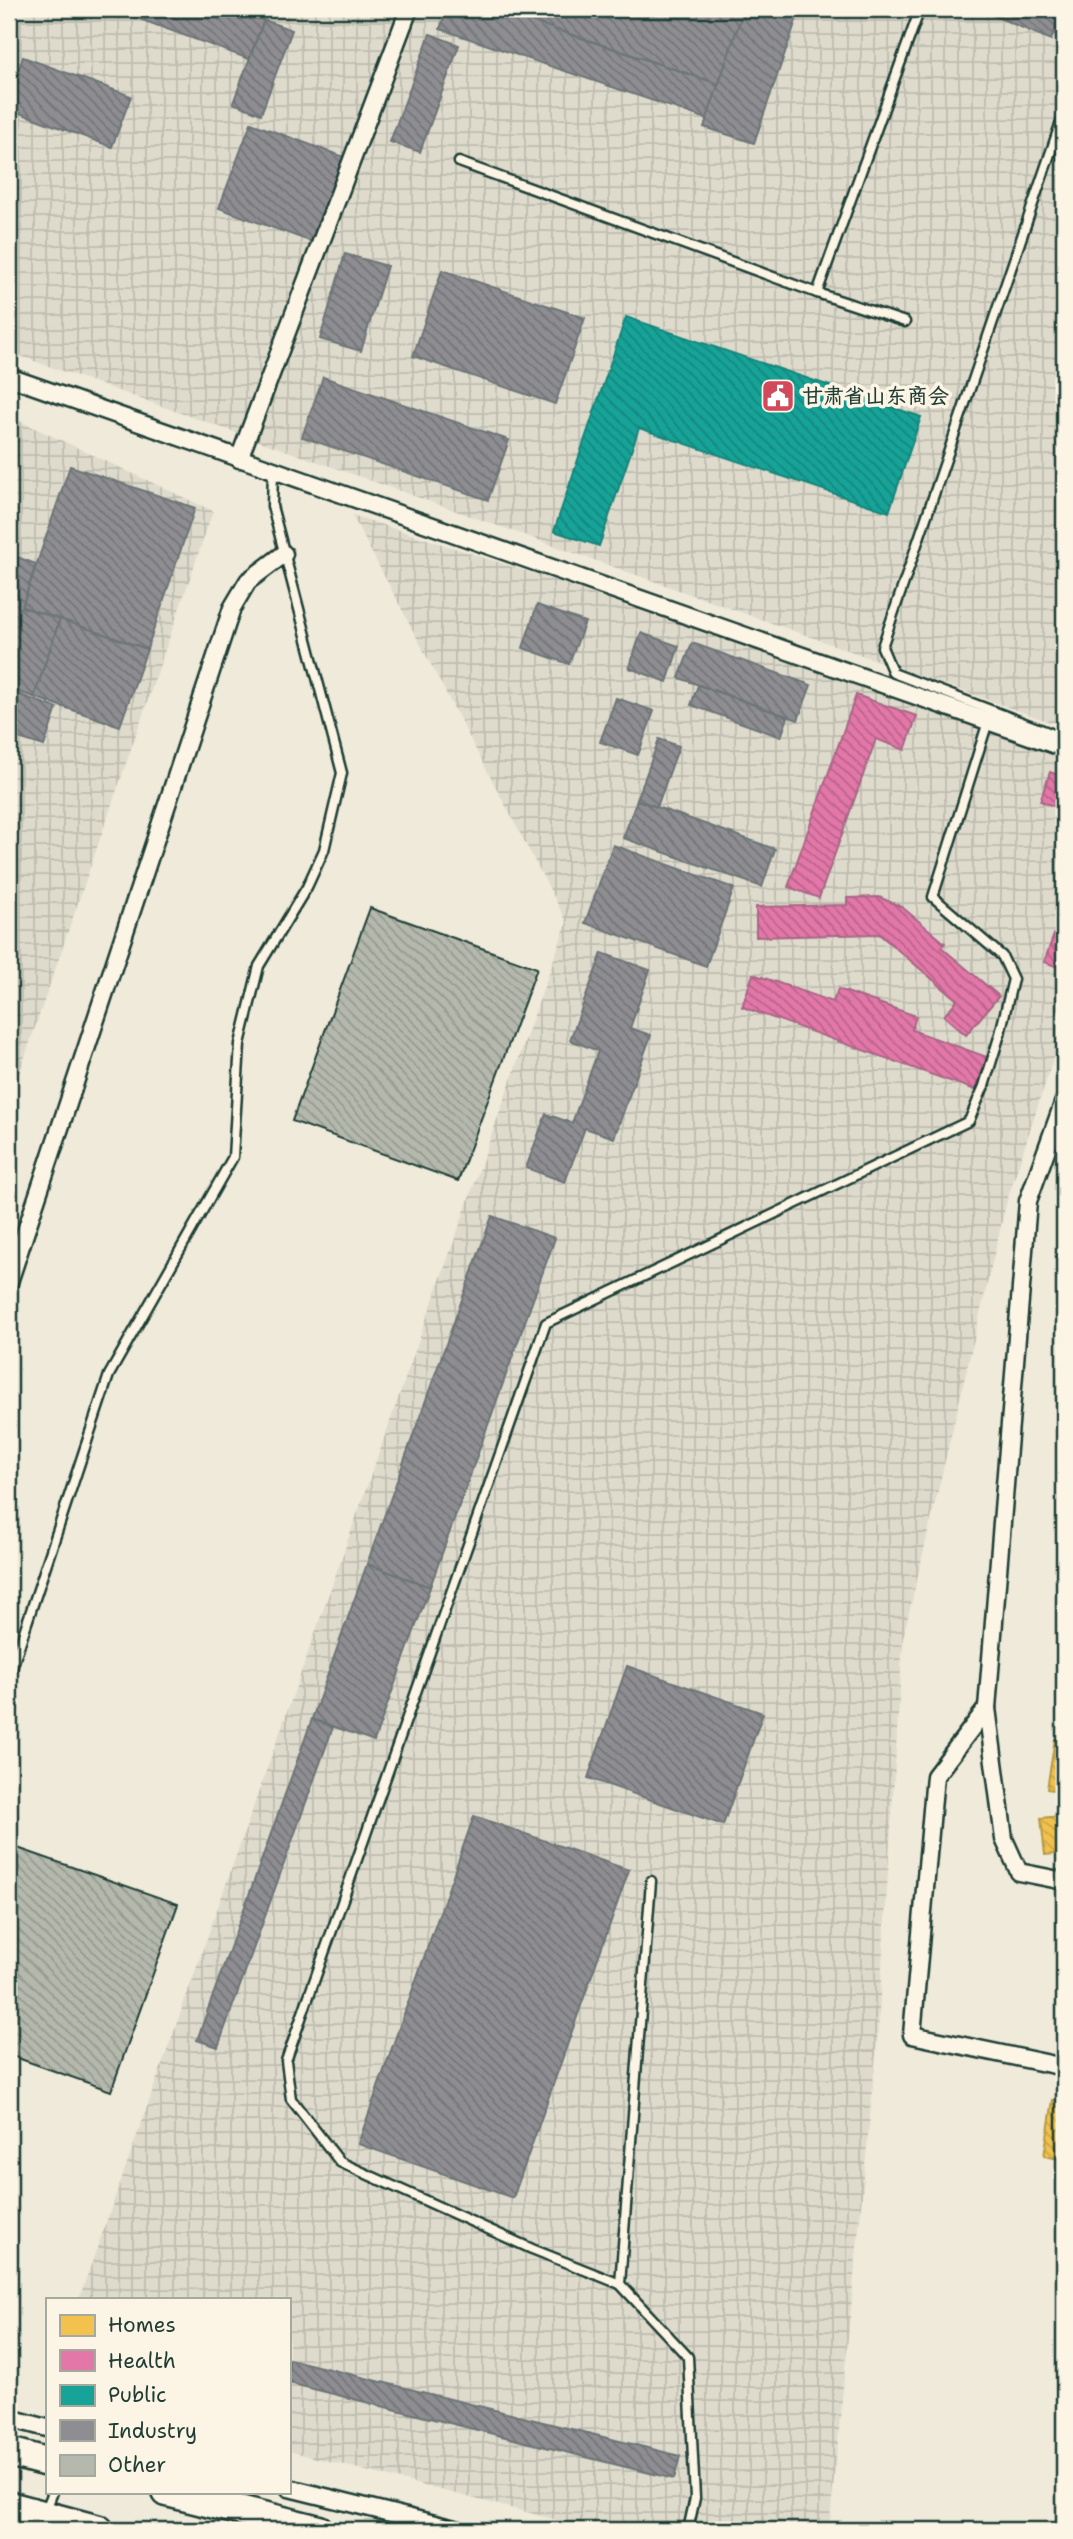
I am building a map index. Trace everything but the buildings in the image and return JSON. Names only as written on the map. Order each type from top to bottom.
[{"type":"highway","points":[[9,2452],[46,2462]]},
{"type":"highway","points":[[174,2494],[319,2530]]},
{"type":"highway","points":[[9,2506],[49,2503],[99,2530]]},
{"type":"street","points":[[239,459],[409,9]]},
{"type":"street","points":[[9,377],[273,472],[989,716],[1064,748]]},
{"type":"street","points":[[9,1282],[232,608],[248,582],[285,554]]},
{"type":"street","points":[[1064,1101],[1028,1201],[987,1708],[1004,1839],[1019,1872],[1064,1881]]},
{"type":"street","points":[[987,1708],[935,1776],[912,2035],[1064,2067]]},
{"type":"street","points":[[9,2418],[46,2428]]},
{"type":"street","points":[[290,2488],[458,2530]]},
{"type":"lane","points":[[817,293],[920,9]]},
{"type":"lane","points":[[1064,113],[882,647],[893,673],[989,716],[1064,738]]},
{"type":"lane","points":[[459,162],[817,293],[905,322]]},
{"type":"lane","points":[[9,1677],[109,1375],[233,1157],[240,1044],[259,967],[307,887],[324,850],[342,773],[272,506],[273,472]]},
{"type":"lane","points":[[688,2530],[695,2498],[688,2357],[620,2284],[532,2249],[340,2162],[291,2099],[286,2061],[547,1323],[969,1121],[984,1086],[1013,979],[1002,956],[933,897],[989,716]]},
{"type":"lane","points":[[620,2284],[651,1881]]},
{"type":"shaded area","points":[[30,9],[1064,9],[1064,727],[9,352],[9,33]]},
{"type":"shaded area","points":[[9,416],[213,511],[9,1103]]},
{"type":"shaded area","points":[[352,515],[1064,745],[1064,1025],[1006,1204],[903,1638],[877,2044],[829,2530],[596,2530],[290,2451],[290,2298],[79,2298],[567,922]]},
{"type":"place","name":"甘肃省山东商会","points":[[778,396]]}]
